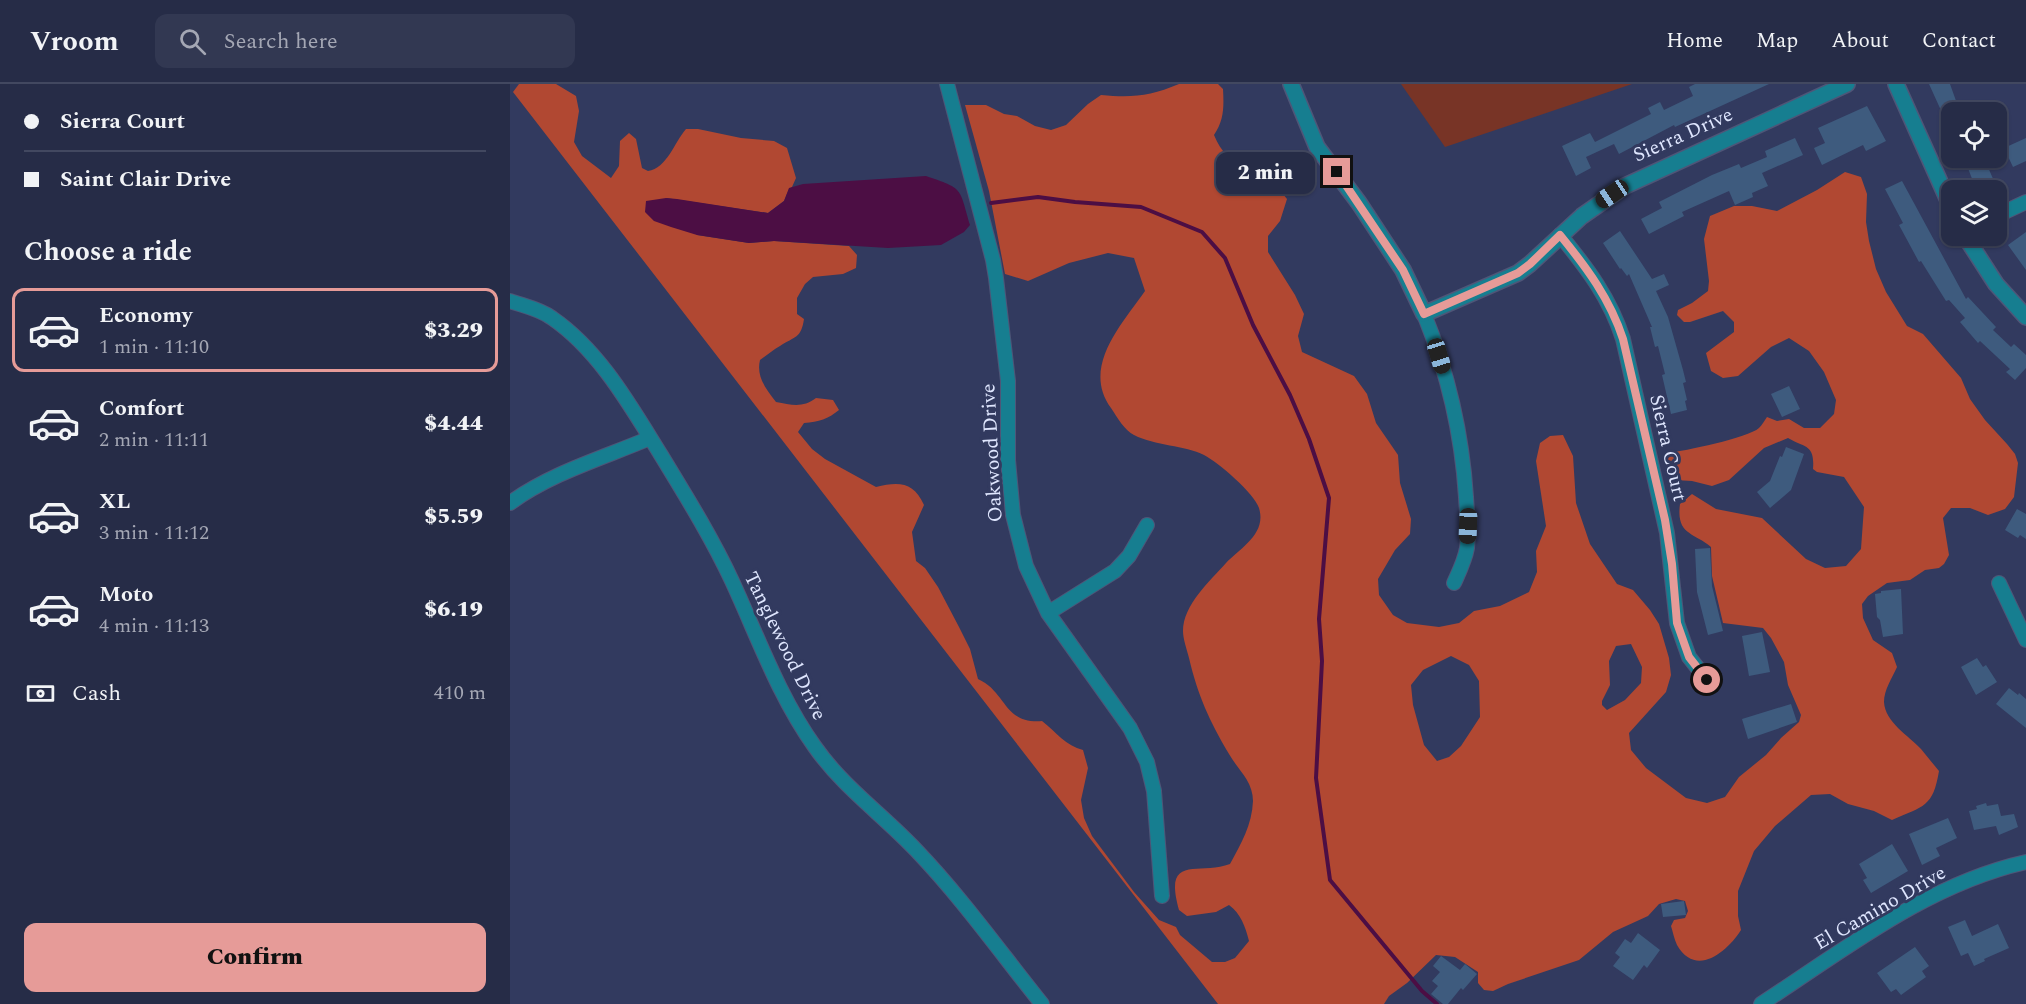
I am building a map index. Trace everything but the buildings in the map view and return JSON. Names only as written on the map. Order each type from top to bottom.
[{"type":"street","name":"Oakwood Drive","points":[[948,84],[993,260],[1008,381],[1008,460],[1013,515],[1026,566],[1048,613],[1130,728],[1147,762],[1154,791],[1162,896]]},
{"type":"street","points":[[1291,84],[1317,147],[1359,203],[1403,270],[1424,314],[1452,400],[1464,468],[1468,526],[1467,549],[1463,565],[1454,583]]},
{"type":"street","name":"Sierra Drive","points":[[1424,314],[1518,273],[1600,203],[1638,178],[1847,84]]},
{"type":"street","points":[[1896,84],[1941,184]]},
{"type":"street","points":[[2007,211],[2026,202]]},
{"type":"street","name":"Sierra Court","points":[[1560,235],[1598,283],[1616,316],[1662,508],[1672,564],[1677,623],[1689,657],[1707,680]]},
{"type":"street","points":[[1971,246],[1991,277],[2026,317]]},
{"type":"street","name":"Tanglewood Drive","points":[[510,302],[552,317],[578,340],[605,370],[650,438],[710,538],[780,686],[813,745],[841,780],[899,832],[928,862],[1042,1004]]},
{"type":"street","points":[[510,503],[553,478],[650,438]]},
{"type":"street","points":[[1048,613],[1115,571],[1129,556],[1147,525]]},
{"type":"street","points":[[1999,583],[2026,640]]},
{"type":"street","name":"El Camino Drive","points":[[1761,1004],[1903,912],[1929,898],[1968,879],[2026,862]]},
{"type":"shaded area","points":[[519,84],[556,84],[576,96],[579,111],[574,142],[582,156],[611,178],[619,166],[620,141],[629,133],[636,139],[642,168],[648,171],[655,169],[665,160],[686,129],[774,141],[787,148],[796,178],[784,201],[768,213],[666,198],[697,235],[749,243],[774,241],[849,246],[857,255],[856,268],[843,274],[813,277],[805,284],[797,298],[797,314],[804,319],[801,330],[799,334],[760,360],[759,372],[763,382],[776,402],[797,405],[816,398],[833,400],[839,410],[823,420],[804,423],[798,432],[812,449],[825,459],[876,487],[892,484],[905,485],[920,497],[924,505],[912,532],[916,561],[925,568],[938,587],[970,649],[978,679],[995,691],[1006,706],[1020,718],[1042,721],[1066,742],[1083,750],[1088,768],[1081,800],[1084,818],[1092,836],[1134,892],[1159,920],[1176,927],[1180,935],[1212,962],[1225,962],[1235,958],[1249,941],[1244,925],[1237,912],[1229,905],[1216,912],[1187,916],[1179,910],[1175,892],[1176,880],[1186,870],[1230,864],[1248,826],[1253,801],[1251,787],[1229,754],[1205,708],[1184,641],[1184,621],[1192,603],[1205,586],[1256,533],[1260,517],[1259,508],[1235,479],[1204,455],[1188,449],[1142,439],[1131,433],[1124,427],[1103,393],[1100,377],[1108,346],[1145,291],[1134,258],[1108,253],[1069,263],[1028,281],[1005,274],[989,191],[965,105],[986,105],[1004,114],[1017,116],[1035,126],[1051,130],[1066,125],[1101,95],[1132,96],[1150,94],[1179,84],[1218,84],[1223,89],[1223,108],[1222,119],[1214,135],[1220,146],[1233,160],[1263,174],[1272,181],[1287,199],[1280,221],[1268,236],[1268,252],[1304,314],[1298,336],[1302,352],[1354,376],[1367,394],[1376,423],[1398,455],[1400,483],[1411,519],[1410,534],[1395,550],[1378,579],[1379,595],[1393,615],[1407,623],[1439,627],[1459,623],[1474,611],[1500,606],[1529,592],[1537,572],[1536,551],[1546,526],[1536,461],[1540,443],[1550,436],[1563,435],[1573,456],[1576,503],[1590,544],[1617,584],[1633,590],[1650,610],[1659,624],[1669,658],[1671,675],[1666,692],[1629,733],[1631,750],[1646,768],[1686,798],[1707,803],[1725,797],[1739,777],[1766,755],[1799,722],[1801,715],[1788,685],[1784,662],[1763,628],[1723,623],[1712,576],[1711,547],[1683,527],[1679,514],[1680,504],[1692,494],[1716,509],[1762,518],[1806,559],[1825,568],[1846,566],[1861,549],[1864,507],[1844,477],[1817,472],[1813,469],[1812,455],[1808,448],[1788,438],[1764,448],[1729,480],[1712,486],[1675,480],[1668,466],[1668,453],[1730,440],[1753,432],[1767,417],[1777,421],[1789,419],[1804,428],[1820,428],[1834,414],[1836,400],[1824,372],[1809,351],[1789,338],[1771,347],[1738,376],[1723,378],[1711,371],[1706,353],[1734,332],[1734,322],[1723,311],[1684,322],[1677,315],[1678,310],[1708,291],[1704,239],[1710,216],[1734,206],[1752,206],[1777,211],[1845,172],[1861,177],[1867,194],[1866,222],[1869,241],[1876,269],[1886,292],[1907,326],[1923,334],[1961,378],[1970,399],[2015,454],[2018,463],[2014,497],[2005,509],[1988,515],[1970,508],[1951,508],[1943,518],[1949,555],[1944,564],[1939,568],[1925,570],[1910,580],[1887,583],[1868,596],[1862,604],[1863,618],[1873,640],[1892,653],[1897,667],[1885,693],[1885,709],[1898,728],[1921,749],[1939,771],[1934,792],[1930,799],[1919,808],[1892,820],[1874,811],[1848,804],[1830,794],[1811,795],[1775,826],[1754,851],[1738,891],[1738,916],[1741,930],[1720,953],[1702,961],[1693,960],[1685,955],[1677,945],[1671,926],[1674,920],[1685,918],[1688,911],[1685,901],[1676,899],[1659,904],[1648,916],[1613,932],[1579,960],[1493,991],[1484,990],[1478,983],[1478,972],[1455,957],[1436,955],[1407,983],[1389,996],[1384,1004],[1218,1004],[513,92]],"holes":[[[1631,644],[1642,667],[1641,683],[1625,700],[1607,710],[1602,705],[1602,701],[1610,685],[1609,661],[1616,646]],[[1451,656],[1469,665],[1479,681],[1480,717],[1461,746],[1449,757],[1437,761],[1424,745],[1413,705],[1411,685],[1423,670]]]},
{"type":"shaded area","points":[[1401,84],[1632,84],[1445,147]]},
{"type":"shaded area","points":[[926,176],[954,187],[958,191],[970,225],[964,232],[941,245],[888,248],[774,241],[749,243],[697,235],[654,221],[645,212],[646,201],[666,198],[768,213],[784,201],[789,188],[803,184]]},
{"type":"waterway","points":[[991,203],[1038,197],[1141,207],[1202,232],[1225,258],[1253,325],[1290,395],[1309,439],[1329,498],[1319,619],[1322,661],[1316,778],[1330,880],[1422,991],[1437,1004]]},
{"type":"route","points":[[1337,172],[1403,270],[1424,314],[1518,273],[1560,235],[1598,283],[1616,316],[1623,339],[1665,520],[1672,564],[1677,623],[1689,657],[1707,680]]}]
